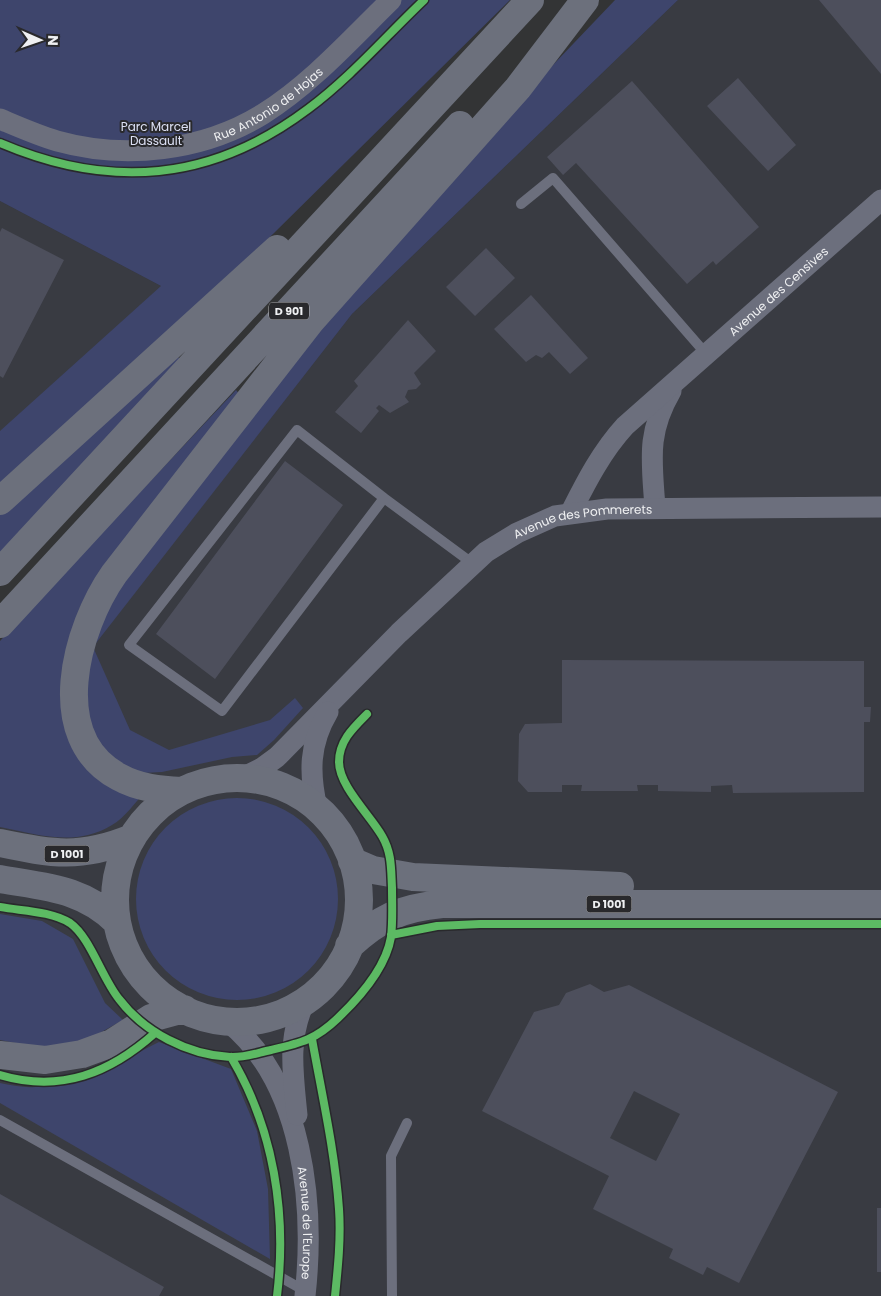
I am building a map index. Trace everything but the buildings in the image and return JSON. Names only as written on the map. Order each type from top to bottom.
[{"type":"main road","name":"D 901","points":[[0,572],[530,0]]},
{"type":"main road","name":"D 901","points":[[0,624],[579,0]]},
{"type":"main road","points":[[182,791],[145,787],[119,777],[100,763],[85,743],[76,716],[74,686],[84,632],[96,602],[114,574],[311,321],[518,88],[585,0]]},
{"type":"main road","points":[[0,501],[257,267],[382,158]]},
{"type":"main road","points":[[242,778],[264,781],[286,788],[317,808],[340,835],[352,860],[357,884],[358,908],[356,924],[349,946],[331,976],[305,1001],[272,1016],[246,1021],[227,1021],[205,1017],[184,1009],[162,996],[143,977],[128,955],[117,922],[115,905],[117,879],[121,862],[132,838],[151,814],[182,791],[211,780],[242,778]]},
{"type":"main road","name":"D 1001","points":[[0,843],[50,852],[74,854],[106,848],[132,838]]},
{"type":"main road","name":"D 1001","points":[[352,860],[381,872],[431,879],[701,889],[881,889]]},
{"type":"main road","points":[[0,879],[77,894],[99,905],[117,922]]},
{"type":"main road","name":"D 1001","points":[[349,946],[372,926],[392,914],[414,908],[442,904],[881,904]]},
{"type":"main road","points":[[0,1054],[45,1060],[82,1054],[112,1043],[151,1018],[184,1009]]},
{"type":"street","name":"Rue Antonio de Hojas","points":[[0,119],[58,141],[99,149],[164,148],[207,139],[245,124],[280,101],[314,73],[391,0]]},
{"type":"street","name":"Avenue des Censives","points":[[571,512],[589,477],[614,438],[636,416],[676,383],[881,200]]},
{"type":"street","name":"Avenue des Censives","points":[[655,508],[652,438],[659,410],[676,383]]},
{"type":"street","name":"Avenue des Pommerets","points":[[242,778],[262,768],[277,757],[343,689],[472,563],[500,542],[535,523],[571,512],[655,508],[881,506]]},
{"type":"street","name":"Avenue des Pommerets","points":[[317,808],[311,772],[314,744],[320,727],[343,689]]},
{"type":"street","name":"Avenue de l'Europe","points":[[305,1001],[296,1020],[292,1045],[300,1150],[309,1222],[308,1294]]},
{"type":"street","name":"Avenue de l'Europe","points":[[227,1021],[250,1040],[265,1062],[276,1082],[300,1150]]},
{"type":"lane","points":[[522,204],[553,178],[707,355]]},
{"type":"lane","points":[[384,498],[222,710],[129,645],[297,430],[472,563]]},
{"type":"lane","points":[[0,1120],[308,1294]]},
{"type":"lane","points":[[392,1296],[391,1156],[407,1124]]},
{"type":"shaded area","points":[[678,0],[881,0],[881,1296],[0,1296],[0,769],[141,584],[352,314]]},
{"type":"shaded area","points":[[0,201],[180,296],[0,457]]},
{"type":"green space","name":"Parc Marcel Dassault","points":[[0,0],[510,0],[205,301],[0,487],[0,431],[161,286],[0,201]]},
{"type":"green space","points":[[615,0],[678,0],[352,314],[93,647],[130,730],[169,750],[270,720],[295,698],[303,708],[274,740],[257,755],[232,757],[162,772],[142,773],[120,767],[103,753],[82,704],[92,620],[283,367],[510,110]]},
{"type":"green space","points":[[174,353],[180,359],[0,553],[0,511]]},
{"type":"green space","points":[[236,390],[240,395],[114,557],[81,605],[67,646],[69,722],[145,792],[117,822],[98,832],[85,836],[43,836],[0,827],[0,641]]},
{"type":"green space","points":[[227,798],[247,798],[266,802],[285,810],[309,827],[321,843],[330,860],[336,879],[338,899],[336,919],[330,938],[321,955],[309,971],[285,988],[266,996],[247,1000],[227,1000],[208,996],[189,988],[165,971],[148,947],[140,928],[136,909],[136,889],[140,870],[148,851],[165,827],[189,810],[208,802]]},
{"type":"green space","points":[[0,914],[42,921],[73,939],[105,1003],[123,1020],[78,1045],[46,1049],[0,1040]]},
{"type":"green space","points":[[159,1042],[231,1069],[257,1131],[268,1189],[270,1259],[0,1103],[0,1083],[31,1087],[67,1082],[99,1071]]},
{"type":"cycle path","points":[[0,143],[41,158],[81,168],[120,172],[159,171],[197,164],[234,152],[271,133],[308,109],[353,70],[424,0]]},
{"type":"cycle path","points":[[0,907],[54,916],[70,923],[84,938],[113,990],[129,1011],[141,1022],[168,1040],[198,1052],[240,1057],[291,1045],[315,1036],[338,1018],[371,981],[384,960],[391,937],[392,888],[388,849],[377,828],[349,790],[340,771],[339,762],[344,741],[367,714]]},
{"type":"cycle path","points":[[391,935],[437,926],[480,924],[881,924]]},
{"type":"cycle path","points":[[0,1075],[44,1082],[84,1076],[120,1059],[155,1033]]},
{"type":"cycle path","points":[[312,1039],[328,1124],[339,1209],[340,1231],[335,1296]]},
{"type":"cycle path","points":[[231,1057],[258,1113],[274,1173],[280,1234],[277,1296]]}]
